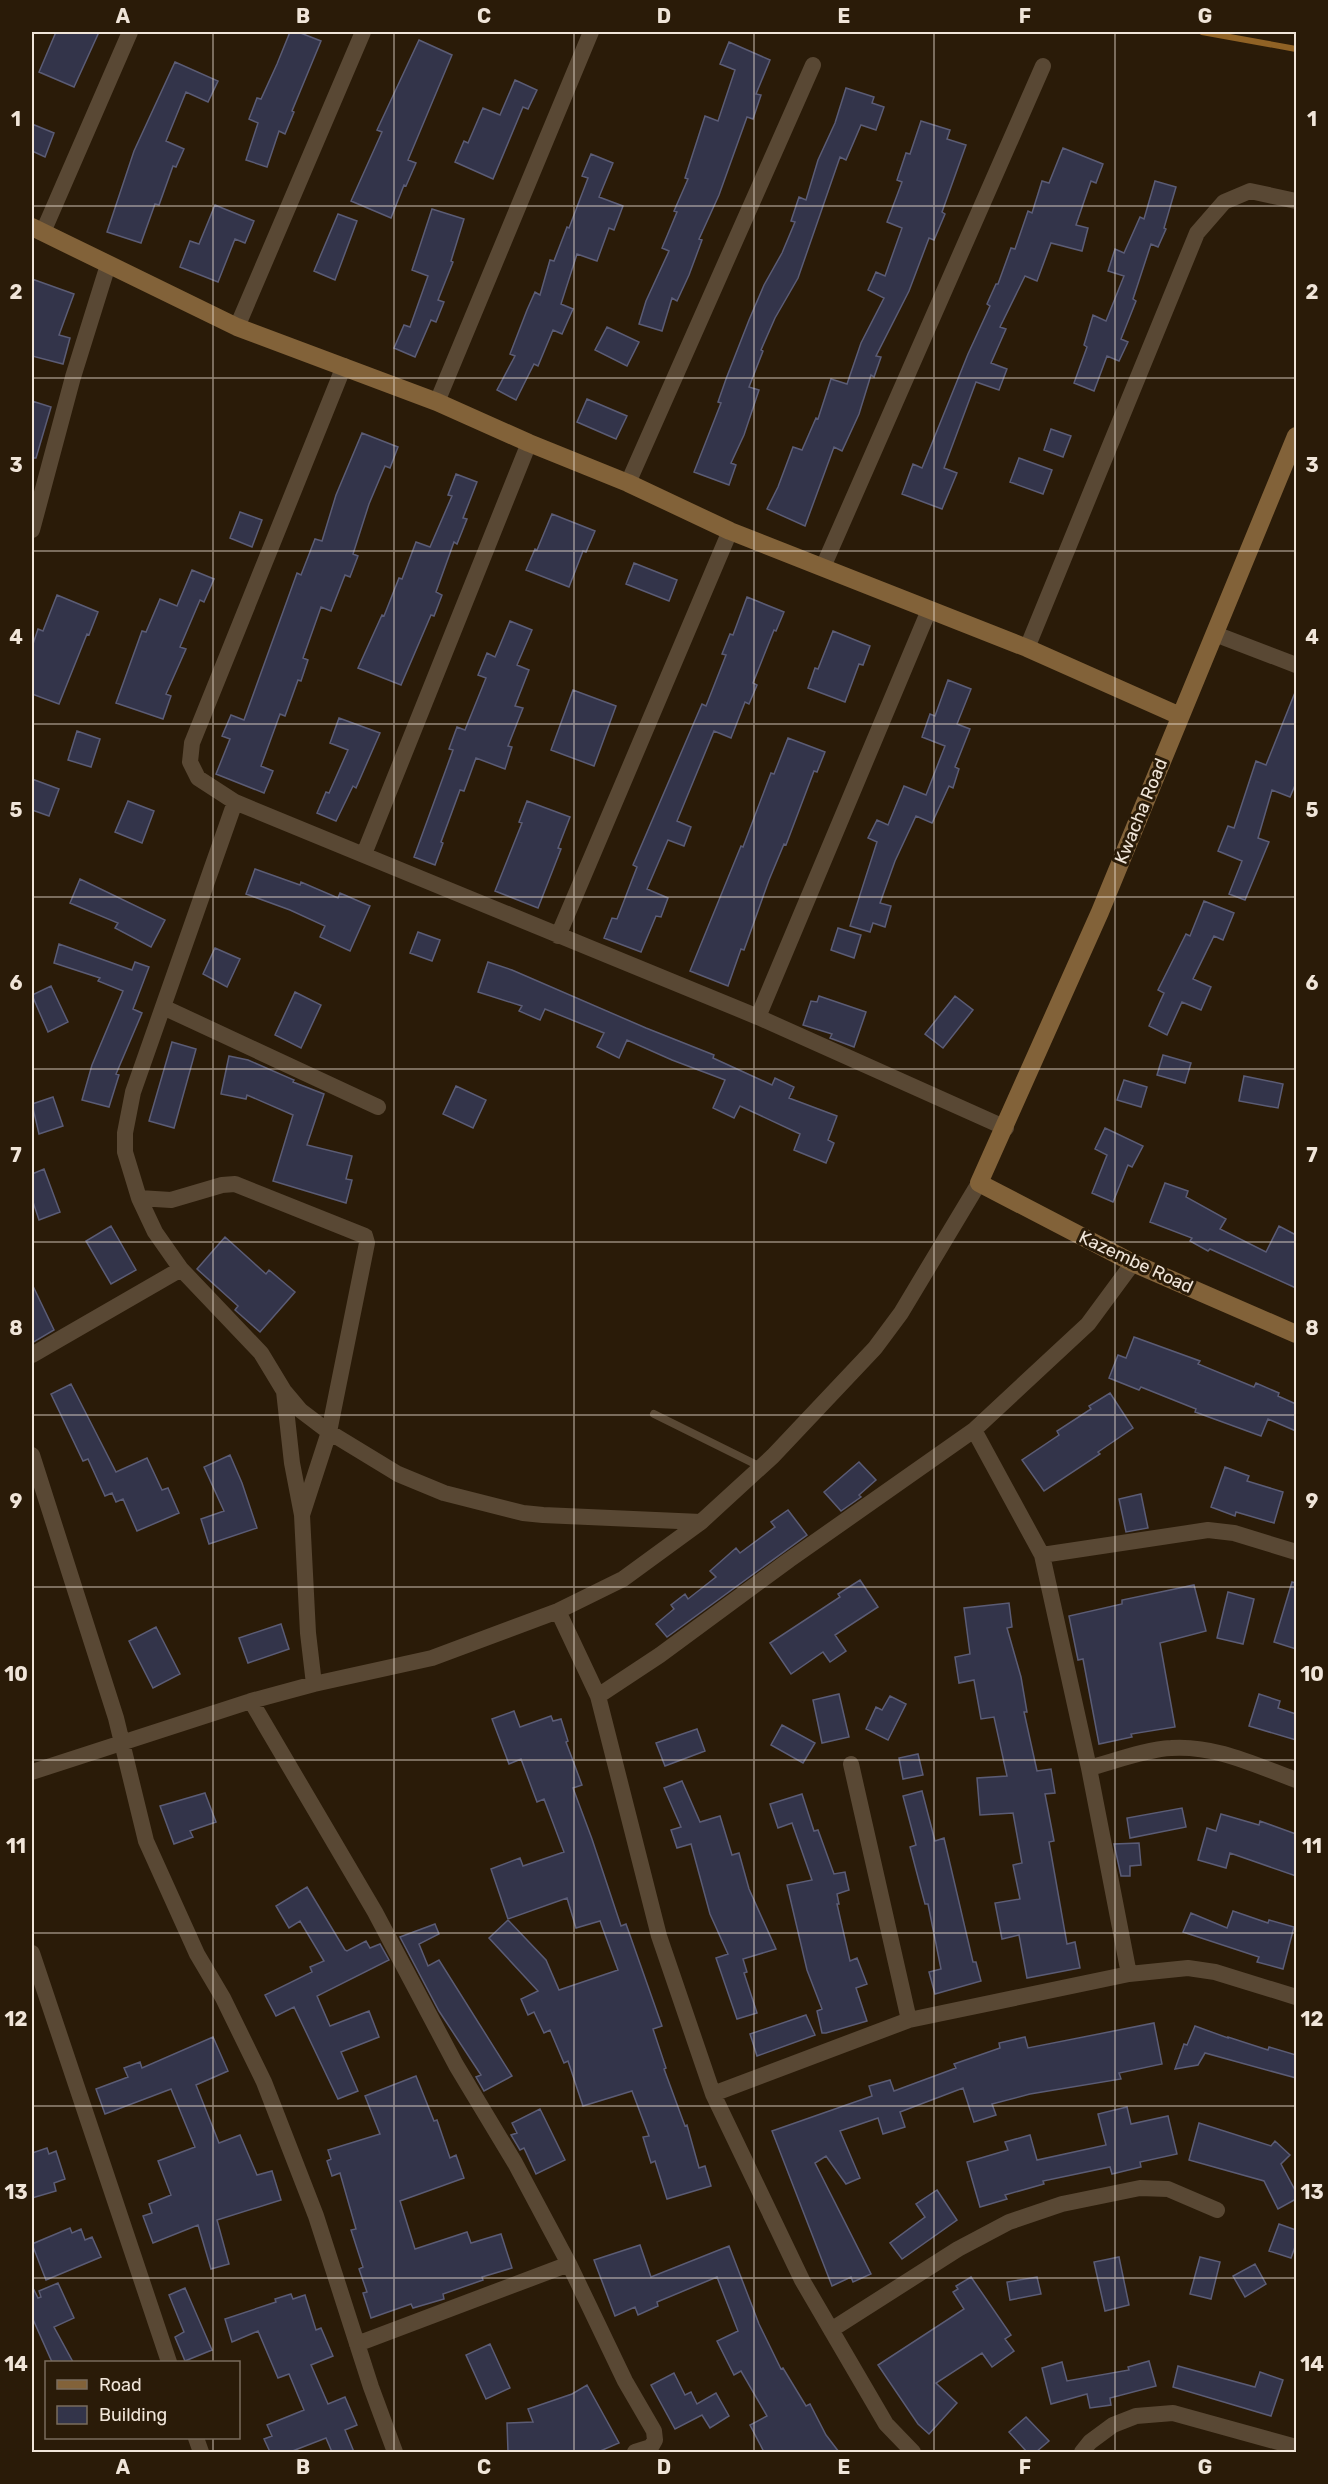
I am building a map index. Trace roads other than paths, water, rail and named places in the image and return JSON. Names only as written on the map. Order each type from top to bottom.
[{"type":"street","points":[[130,32],[37,229],[237,327],[437,402],[528,443],[628,483],[730,531],[1027,648],[1180,716]]},
{"type":"street","points":[[237,327],[363,32]]},
{"type":"street","points":[[437,402],[591,32]]},
{"type":"street","points":[[628,483],[813,65]]},
{"type":"street","points":[[823,567],[1043,66]]},
{"type":"street","points":[[1027,648],[1197,233],[1224,202],[1250,191],[1296,201]]},
{"type":"street","points":[[32,530],[73,377],[108,265]]},
{"type":"street","points":[[344,366],[192,743],[190,762],[198,778],[235,802],[758,1017],[1006,1128]]},
{"type":"street","name":"Kwacha Road","points":[[979,1184],[1006,1128],[1100,912],[1296,435]]},
{"type":"street","points":[[364,854],[528,443]]},
{"type":"street","points":[[558,936],[730,531]]},
{"type":"street","points":[[758,1017],[929,610]]},
{"type":"street","points":[[1215,634],[1296,665]]},
{"type":"street","points":[[235,802],[133,1092],[125,1133],[125,1152],[139,1198],[155,1232],[181,1269],[261,1353],[284,1391],[300,1410],[329,1432],[398,1474],[444,1493],[512,1510],[543,1515],[701,1522]]},
{"type":"street","points":[[163,1007],[378,1107]]},
{"type":"street","points":[[139,1198],[171,1200],[222,1185],[235,1184],[365,1236],[367,1243],[329,1432],[302,1515]]},
{"type":"street","points":[[32,1772],[251,1701],[314,1684],[432,1658],[558,1611],[623,1579],[701,1522],[761,1467],[875,1348],[901,1313],[979,1184]]},
{"type":"street","name":"Kazembe Road","points":[[979,1184],[1133,1263],[1296,1334]]},
{"type":"street","points":[[598,1696],[660,1655],[789,1560],[974,1430],[1088,1324],[1133,1263]]},
{"type":"street","points":[[32,1355],[181,1269]]},
{"type":"street","points":[[284,1391],[292,1463],[302,1515],[308,1633],[314,1684]]},
{"type":"street","points":[[974,1430],[1042,1555],[1089,1768],[1129,1974]]},
{"type":"street","points":[[32,1455],[116,1718],[146,1841],[197,1954],[223,1998],[264,2082],[316,2216],[395,2452]]},
{"type":"street","points":[[1042,1555],[1208,1530],[1234,1533],[1296,1552]]},
{"type":"street","points":[[558,1611],[598,1696],[659,1936],[713,2094],[802,2280],[886,2424],[913,2452]]},
{"type":"street","points":[[251,1701],[375,1912],[456,2065],[515,2163],[569,2264],[625,2381],[654,2431],[655,2440],[651,2447],[635,2452]]},
{"type":"street","points":[[1089,1768],[1168,1748],[1210,1749],[1296,1780]]},
{"type":"street","points":[[851,1764],[909,2020]]},
{"type":"street","points":[[32,1953],[142,2290],[169,2361]]},
{"type":"street","points":[[713,2094],[909,2020],[1129,1974],[1188,1968],[1215,1972],[1296,1997]]},
{"type":"street","points":[[831,2330],[958,2249],[1009,2222],[1062,2204],[1149,2188],[1168,2189],[1217,2210]]},
{"type":"street","points":[[357,2344],[569,2264]]},
{"type":"street","points":[[1082,2452],[1090,2442],[1113,2425],[1136,2416],[1173,2413],[1296,2446]]},
{"type":"lane","points":[[654,1414],[761,1467]]},
{"type":"waterway","points":[[1202,32],[1296,49]]}]
